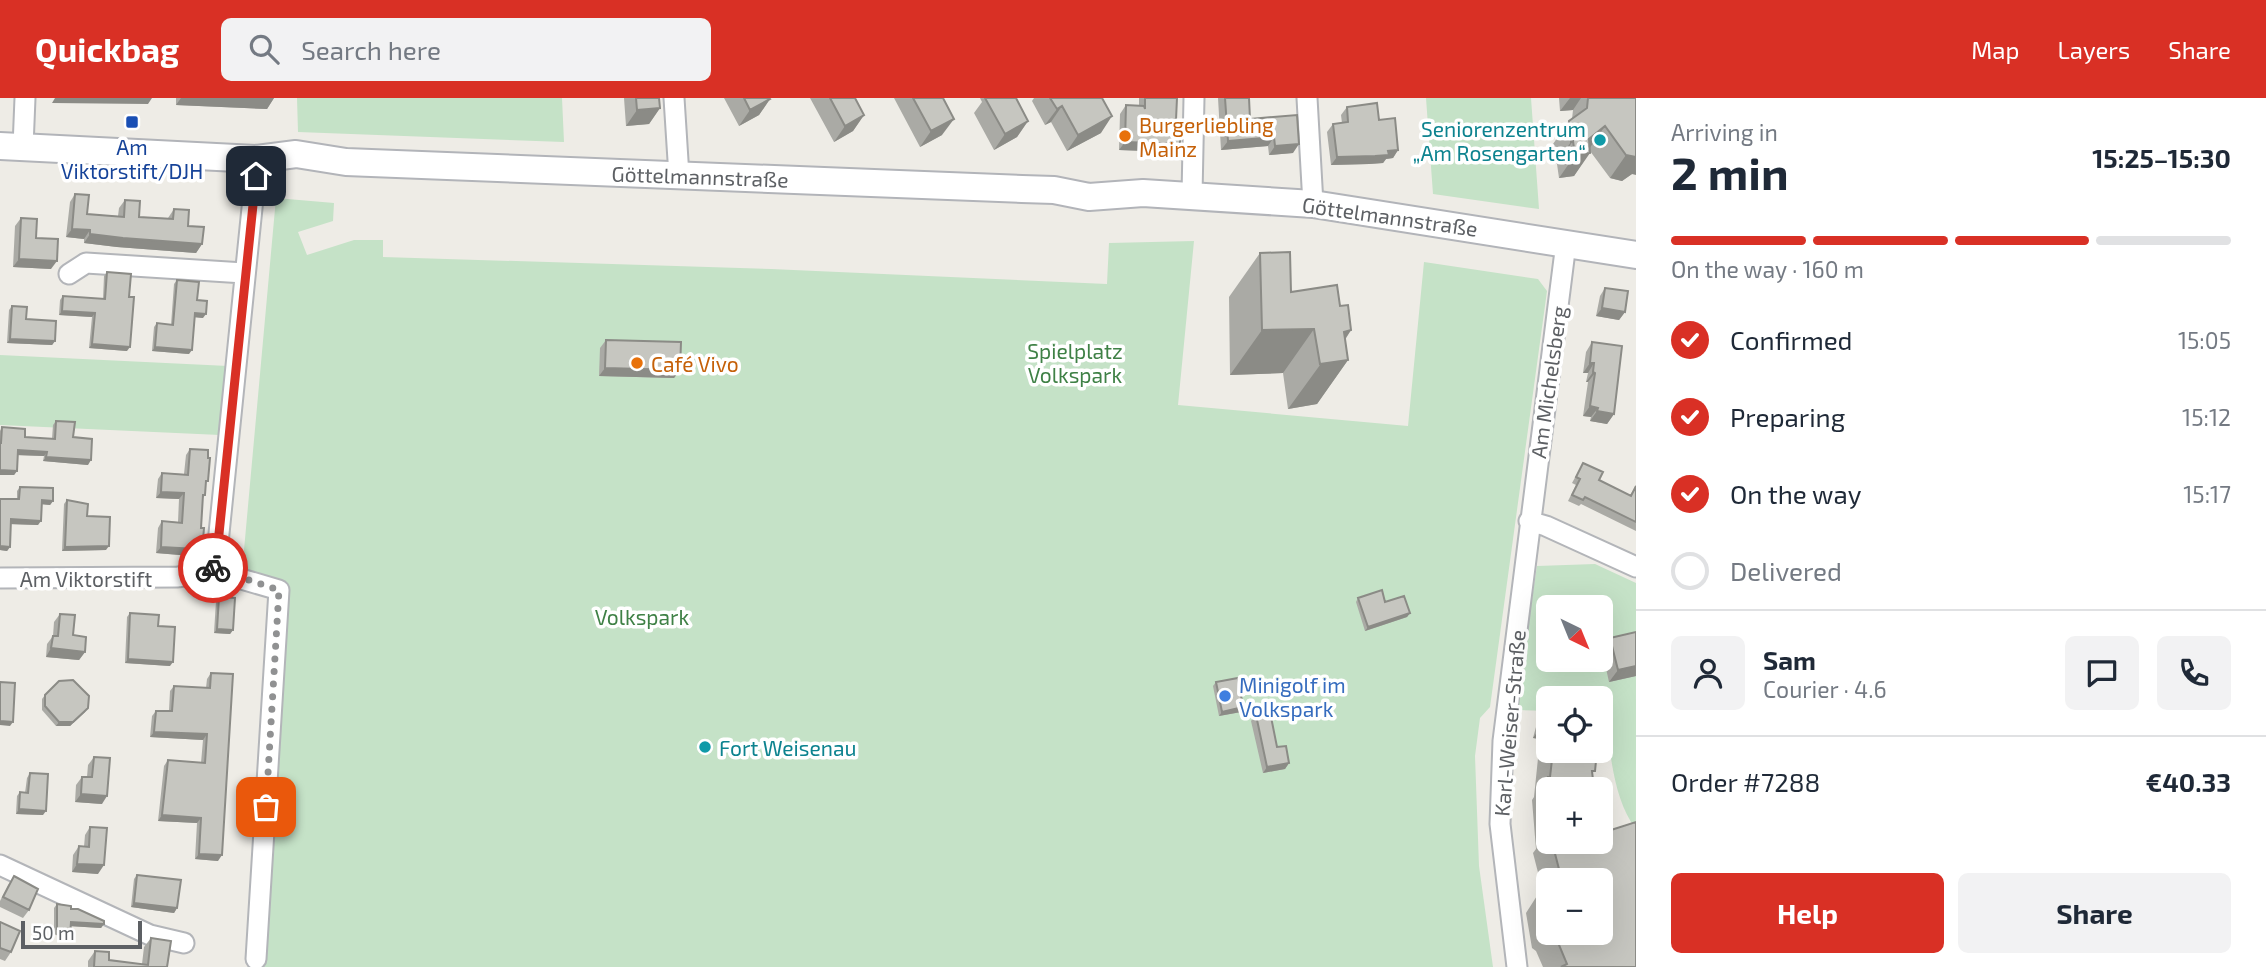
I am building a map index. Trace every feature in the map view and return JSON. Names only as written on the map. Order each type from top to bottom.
[{"type":"street","points":[[11,147],[24,98]]},
{"type":"street","points":[[674,98],[679,176]]},
{"type":"street","points":[[1192,195],[1194,98]]},
{"type":"street","points":[[1307,98],[1313,204]]},
{"type":"street","name":"Göttelmannstraße","points":[[11,147],[257,159],[296,167],[345,162],[1054,190],[1088,197],[1143,193],[1192,195],[1313,204],[1636,255]]},
{"type":"street","points":[[256,959],[279,590],[224,574],[210,566],[217,553],[257,159]]},
{"type":"street","name":"Am Michelsberg","points":[[1529,521],[1566,243]]},
{"type":"street","points":[[69,274],[86,263],[244,273]]},
{"type":"street","points":[[1529,521],[1546,526],[1636,567]]},
{"type":"street","name":"Karl-Weiser-Straße","points":[[1517,967],[1502,852],[1499,796],[1529,521]]},
{"type":"street","name":"Am Viktorstift","points":[[0,578],[178,578],[200,573],[210,566]]},
{"type":"street","points":[[0,865],[150,934],[184,943]]},
{"type":"green space","points":[[297,98],[562,98],[564,142],[298,132]]},
{"type":"green space","points":[[1426,98],[1531,98],[1539,209],[1433,194]]},
{"type":"green space","name":"Volkspark","points":[[276,198],[334,203],[333,221],[298,232],[307,255],[354,240],[383,240],[383,257],[771,269],[1107,284],[1109,243],[1194,241],[1178,405],[1408,426],[1424,262],[1538,279],[1547,291],[1490,707],[1480,718],[1475,756],[1479,866],[1493,967],[264,967],[289,586],[242,572]]},
{"type":"green space","points":[[0,355],[228,366],[220,435],[0,425]]},
{"type":"green space","points":[[1595,564],[1636,583],[1636,829],[1622,803],[1612,763],[1613,686],[1536,686],[1536,711],[1515,710],[1537,566]]},
{"type":"building","points":[[636,98],[659,98],[660,108],[637,110]]},
{"type":"building","points":[[744,98],[769,98],[770,99],[750,110]]},
{"type":"building","points":[[830,98],[855,98],[864,115],[845,126]]},
{"type":"building","points":[[913,98],[943,98],[954,119],[931,131]]},
{"type":"building","points":[[985,98],[1016,98],[1028,121],[1005,134]]},
{"type":"building","points":[[1050,98],[1102,98],[1112,116],[1078,135],[1062,106],[1057,109]]},
{"type":"building","points":[[1145,98],[1177,98],[1176,120],[1180,120],[1180,144],[1125,142],[1126,105],[1144,106],[1145,109]]},
{"type":"building","points":[[1225,98],[1249,98],[1250,119],[1297,115],[1299,144],[1275,146],[1274,137],[1228,141]]},
{"type":"building","points":[[1588,98],[1636,98],[1636,157],[1626,155],[1605,126],[1589,139],[1590,153],[1575,155],[1569,121],[1587,108]]},
{"type":"building","points":[[1377,103],[1379,120],[1395,118],[1398,150],[1388,151],[1389,155],[1337,157],[1333,124],[1348,122],[1347,107]]},
{"type":"building","points":[[75,194],[89,195],[87,214],[124,217],[125,200],[140,201],[139,217],[173,219],[174,209],[189,210],[188,226],[204,227],[202,244],[123,238],[90,234],[90,230],[72,229]]},
{"type":"building","points":[[21,218],[37,219],[36,238],[58,239],[57,261],[19,259]]},
{"type":"building","points":[[1290,252],[1291,292],[1337,285],[1340,306],[1348,305],[1351,330],[1344,332],[1348,360],[1320,364],[1314,329],[1262,330],[1260,253]]},
{"type":"building","points":[[107,272],[131,274],[129,297],[134,297],[130,347],[92,344],[95,313],[62,311],[63,296],[105,299]]},
{"type":"building","points":[[177,280],[199,282],[197,300],[207,301],[206,314],[195,313],[192,350],[155,347],[157,323],[173,325]]},
{"type":"building","points":[[1605,288],[1628,291],[1625,312],[1602,308]]},
{"type":"building","points":[[12,306],[27,307],[26,319],[56,321],[55,341],[10,339]]},
{"type":"building","name":"Café Vivo","points":[[606,340],[681,342],[680,370],[605,368]]},
{"type":"building","points":[[1592,342],[1622,346],[1614,414],[1597,411],[1598,408],[1590,406],[1595,373],[1594,363],[1590,363]]},
{"type":"building","points":[[56,421],[75,422],[73,437],[92,439],[91,460],[46,457],[47,452],[18,450],[17,471],[0,470],[2,427],[25,429],[25,437],[55,439]]},
{"type":"building","points":[[190,449],[208,450],[210,458],[208,481],[203,495],[203,540],[197,540],[197,549],[161,547],[162,521],[182,523],[184,493],[161,492],[162,473],[188,475]]},
{"type":"building","points":[[1583,463],[1603,472],[1599,480],[1631,496],[1636,486],[1636,522],[1585,497],[1583,500],[1572,495],[1580,479],[1576,477]]},
{"type":"building","points":[[20,487],[53,488],[53,501],[42,500],[41,521],[11,519],[10,547],[0,546],[0,499],[19,499]]},
{"type":"building","points":[[67,500],[88,504],[87,516],[110,517],[109,546],[65,547]]},
{"type":"building","points":[[1382,590],[1385,602],[1404,596],[1410,613],[1368,627],[1358,598]]},
{"type":"building","points":[[219,597],[235,598],[233,630],[217,629]]},
{"type":"building","points":[[130,613],[159,615],[158,626],[175,627],[173,662],[128,659]]},
{"type":"building","points":[[60,614],[75,615],[73,635],[86,637],[85,652],[51,648],[53,636],[58,636]]},
{"type":"building","points":[[1636,632],[1636,666],[1618,670],[1614,637]]},
{"type":"building","points":[[211,673],[233,674],[222,855],[199,854],[201,818],[162,815],[168,760],[205,763],[207,734],[154,732],[156,711],[172,711],[174,686],[210,688]]},
{"type":"building","points":[[1238,678],[1243,707],[1222,712],[1216,682]]},
{"type":"building","points":[[73,680],[89,696],[88,708],[73,722],[59,722],[45,706],[45,695],[59,681]]},
{"type":"building","points":[[0,682],[15,683],[13,722],[0,721]]},
{"type":"building","points":[[1270,712],[1277,747],[1286,746],[1289,763],[1267,767],[1256,715]]},
{"type":"building","points":[[94,757],[110,758],[107,796],[81,794],[82,777],[92,777]]},
{"type":"building","points":[[1552,763],[1596,763],[1593,777],[1550,777]]},
{"type":"building","points":[[30,773],[48,774],[46,811],[19,809],[20,792],[28,793]]},
{"type":"building","points":[[1636,822],[1636,967],[1561,967],[1567,964],[1559,945],[1613,945],[1613,868],[1559,868],[1555,854],[1613,854],[1613,829]]},
{"type":"building","points":[[90,827],[107,828],[104,865],[77,864],[79,846],[89,847]]},
{"type":"building","points":[[137,875],[181,880],[177,908],[134,903]]},
{"type":"building","points":[[14,876],[38,889],[29,910],[3,897]]},
{"type":"building","points":[[57,904],[71,906],[71,909],[78,909],[104,921],[104,924],[71,922],[70,936],[57,929]]},
{"type":"building","points":[[0,922],[20,931],[11,952],[0,948]]},
{"type":"building","points":[[151,938],[171,941],[167,967],[94,967],[95,951],[109,952],[109,960],[148,965]]},
{"type":"way so far","points":[[213,568],[224,574],[279,590],[266,807]]},
{"type":"place","name":"Am Viktorstift/DJH","points":[[132,122]]},
{"type":"place","name":"Burgerliebling Mainz","points":[[1125,136]]},
{"type":"place","name":"Seniorenzentrum „Am Rosengarten“","points":[[1600,140]]},
{"type":"place","name":"Café Vivo","points":[[637,363]]},
{"type":"place","name":"Minigolf im Volkspark","points":[[1225,696]]},
{"type":"place","name":"Fort Weisenau","points":[[705,747]]},
{"type":"route","points":[[213,568],[210,566],[217,553],[256,176]]},
{"type":"park label","name":"Spielplatz Volkspark","points":[[1075,362]]}]
